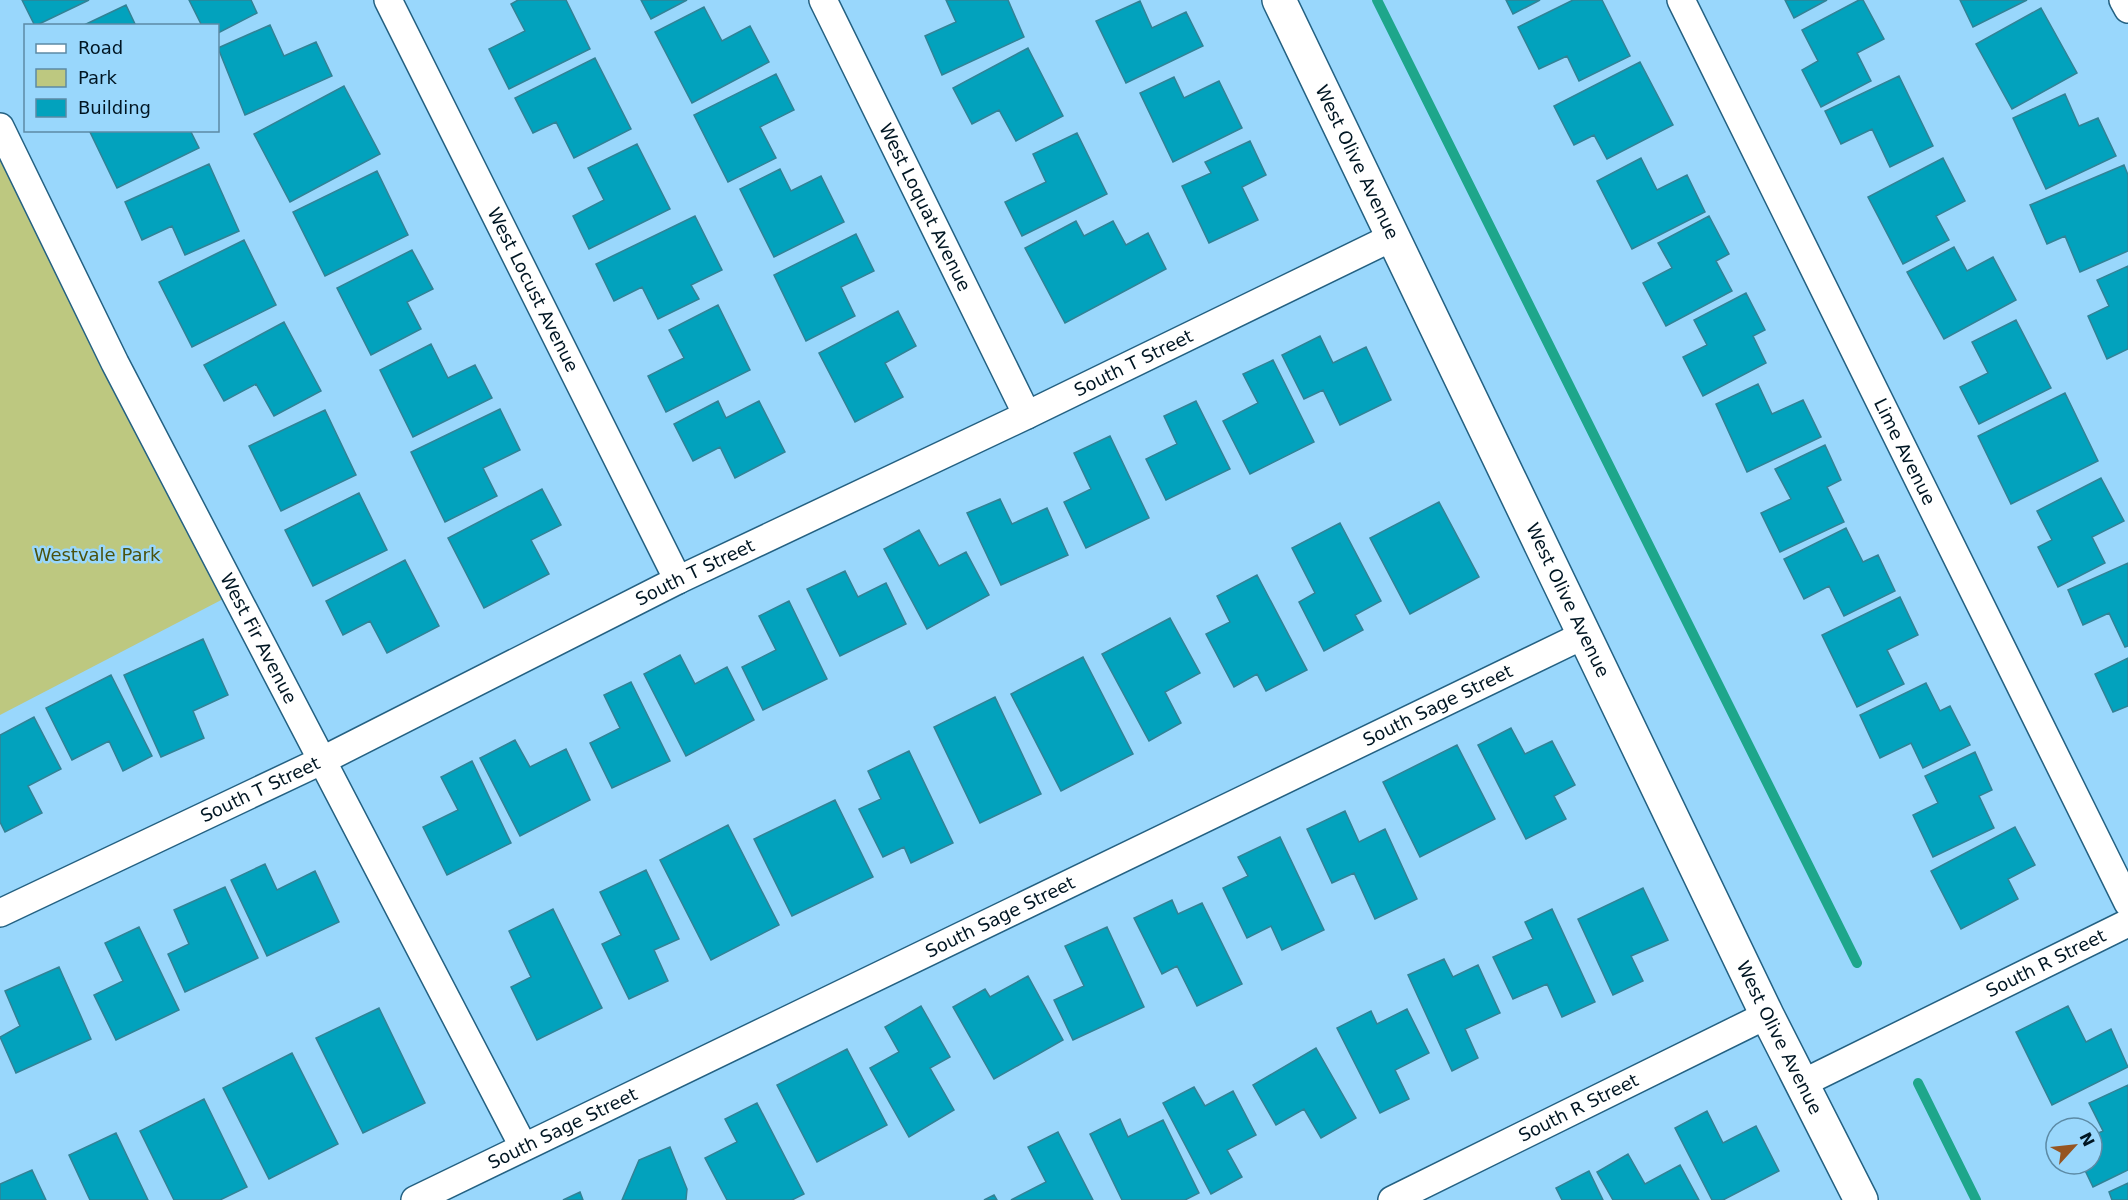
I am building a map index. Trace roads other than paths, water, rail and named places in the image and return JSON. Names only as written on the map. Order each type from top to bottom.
[{"type":"street","name":"West Locust Avenue","points":[[388,0],[678,580]]},
{"type":"street","name":"West Loquat Avenue","points":[[823,0],[1028,415]]},
{"type":"street","name":"West Olive Avenue","points":[[1279,0],[1767,1015],[1861,1200]]},
{"type":"street","name":"Lime Avenue","points":[[1681,0],[2128,903]]},
{"type":"street","points":[[2123,0],[2128,9]]},
{"type":"street","name":"West Fir Avenue","points":[[0,127],[115,363],[523,1146]]},
{"type":"street","name":"South T Street","points":[[0,913],[323,760],[678,580],[1028,415],[1393,237]]},
{"type":"street","name":"South Sage Street","points":[[415,1200],[1584,634]]},
{"type":"street","name":"South R Street","points":[[1802,1083],[2128,922]]},
{"type":"street","name":"South R Street","points":[[1392,1200],[1767,1015]]},
{"type":"waterway","points":[[1377,0],[1857,963]]},
{"type":"waterway","points":[[1918,1083],[1976,1200]]},
{"type":"park label","name":"Westvale Park","points":[[97,555]]}]
